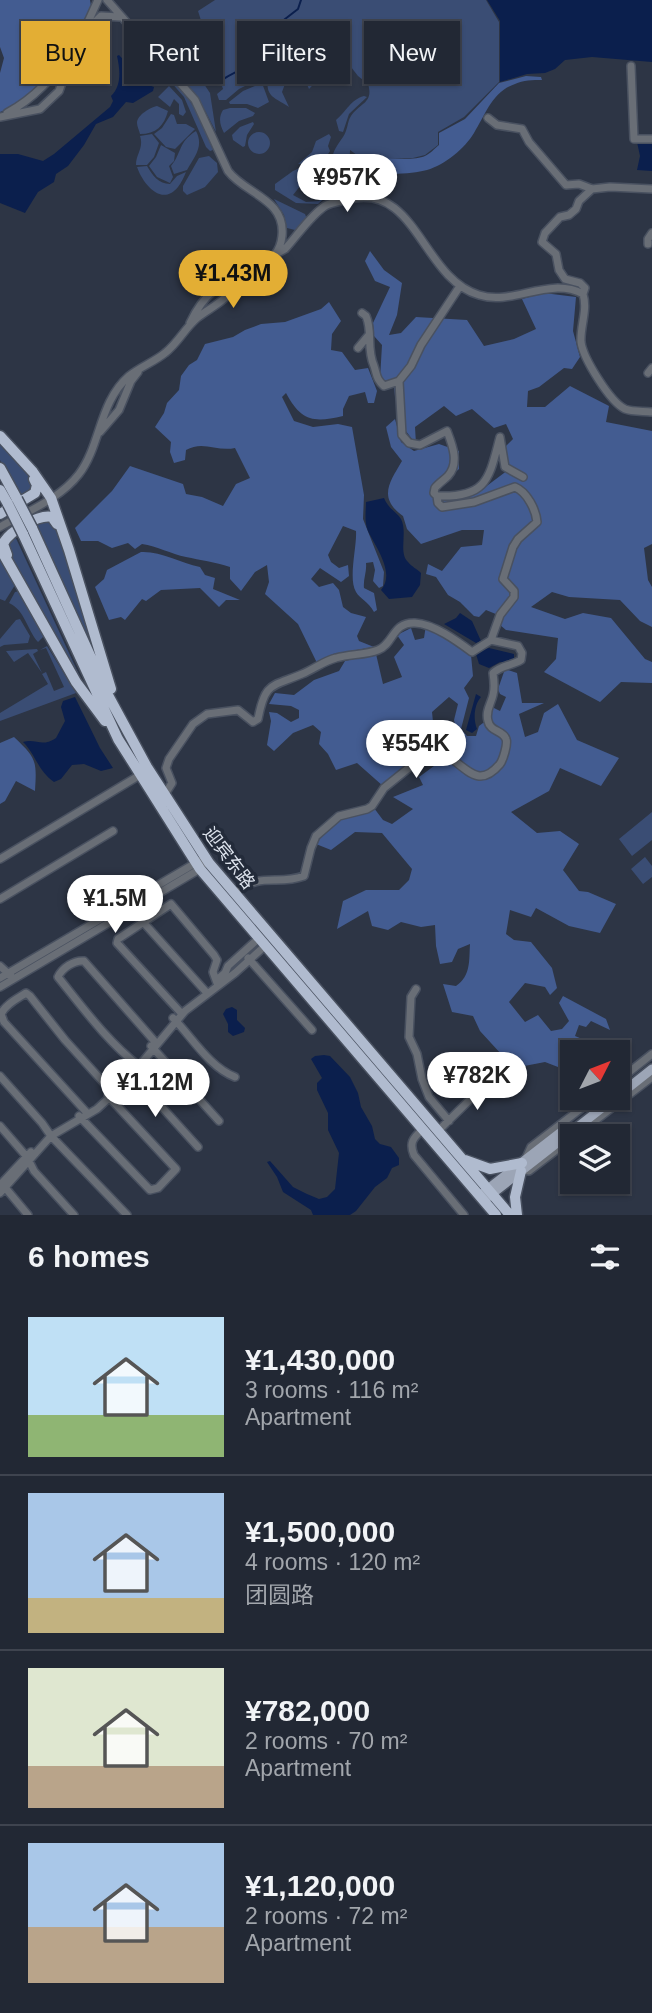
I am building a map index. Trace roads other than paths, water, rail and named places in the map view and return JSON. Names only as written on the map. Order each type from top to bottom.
[{"type":"highway","points":[[0,436],[51,498],[121,719]]},
{"type":"highway","points":[[0,514],[32,495],[36,489],[35,481],[17,454]]},
{"type":"highway","name":"迎宾东路","points":[[0,468],[12,501],[121,719],[201,863],[235,893],[461,1158],[496,1215]]},
{"type":"highway","name":"迎宾东路","points":[[0,490],[12,501]]},
{"type":"highway","points":[[14,573],[4,548],[5,540],[44,516],[55,519],[69,550]]},
{"type":"highway","name":"迎宾东路","points":[[27,531],[96,696],[118,739],[139,775],[201,863],[262,942],[422,1130],[486,1195],[510,1215]]},
{"type":"highway","points":[[0,548],[76,682],[118,739]]},
{"type":"highway","points":[[461,1158],[490,1169],[523,1166],[515,1197],[517,1215]]},
{"type":"main road","points":[[630,1079],[652,1062]]},
{"type":"main road","points":[[630,1087],[652,1069]]},
{"type":"main road","points":[[486,1195],[591,1110]]},
{"type":"main road","points":[[523,1166],[599,1110]]},
{"type":"street","points":[[90,21],[98,0]]},
{"type":"street","points":[[107,0],[195,100],[234,179],[273,205],[282,228],[282,238],[276,254]]},
{"type":"street","points":[[95,21],[108,15],[123,18]]},
{"type":"street","points":[[631,66],[634,139],[652,139]]},
{"type":"street","points":[[1,117],[34,96],[47,84]]},
{"type":"street","points":[[1,117],[30,113],[49,103],[62,84]]},
{"type":"street","points":[[488,118],[497,125],[522,129],[529,142],[566,185],[579,184],[592,189],[652,189]]},
{"type":"street","points":[[592,189],[579,201],[576,209],[569,215],[560,217],[545,233],[542,242],[556,254],[561,275],[585,288],[583,294],[586,303],[581,341],[584,355],[611,398],[625,409],[652,412]]},
{"type":"street","points":[[90,451],[111,398],[129,376],[164,353],[195,320],[219,303],[300,233],[326,205],[357,198],[376,198],[386,202],[404,215],[431,257],[460,286],[478,295],[502,298],[543,289],[574,289],[583,294]]},
{"type":"street","points":[[282,228],[300,233]]},
{"type":"street","points":[[648,244],[652,233]]},
{"type":"street","points":[[187,329],[205,298],[220,283],[260,268]]},
{"type":"street","points":[[362,313],[369,323],[368,352],[377,380],[384,386],[399,380],[411,366],[421,345],[460,286]]},
{"type":"street","points":[[358,348],[368,335]]},
{"type":"street","points":[[0,527],[51,498],[78,475],[104,426],[119,410],[131,381],[143,366]]},
{"type":"street","points":[[165,794],[172,783],[166,768],[169,759],[185,734],[207,714],[238,710],[253,722],[258,719],[261,701],[267,690],[276,683],[334,658],[385,647],[397,628],[412,622],[454,640],[472,652],[491,640],[500,615],[514,597],[514,591],[503,579],[513,547],[537,522],[536,511],[521,489],[515,487],[458,506],[442,507],[435,488],[451,474],[455,462],[454,447],[447,431],[420,446],[409,443],[402,435],[399,380]]},
{"type":"street","points":[[437,496],[473,492],[481,487],[492,472],[500,437],[505,467],[523,477]]},
{"type":"street","points":[[235,893],[246,883],[304,877],[316,836],[340,816],[368,809],[384,788],[431,750],[478,776],[489,775],[503,760],[507,740],[490,726],[487,718],[489,703],[494,694],[493,673],[501,666],[521,660],[523,653],[518,646],[491,640]]},
{"type":"street","points":[[0,859],[139,775]]},
{"type":"street","points":[[0,899],[113,831]]},
{"type":"street","points":[[0,988],[11,976],[201,863]]},
{"type":"street","points":[[181,1013],[117,943],[118,939],[172,904],[214,954],[217,960],[213,972],[217,983]]},
{"type":"street","points":[[144,922],[206,992]]},
{"type":"street","points":[[228,974],[242,953],[262,942]]},
{"type":"street","points":[[28,1215],[1,1186],[50,1134],[110,1095],[174,1019],[249,959],[262,942]]},
{"type":"street","points":[[242,953],[313,1030]]},
{"type":"street","points":[[138,1065],[117,1048],[58,977],[67,966],[84,961],[219,1121]]},
{"type":"street","points":[[0,966],[11,976]]},
{"type":"street","points":[[0,978],[11,976]]},
{"type":"street","points":[[416,989],[411,998],[409,1037],[418,1055],[422,1079],[429,1097],[449,1121]]},
{"type":"street","points":[[26,993],[110,1095],[176,1169],[158,1188],[150,1190],[83,1115],[4,1022],[1,1014],[4,1009],[26,993]]},
{"type":"street","points":[[174,1019],[226,1074],[235,1077]]},
{"type":"street","points":[[630,1071],[652,1054]]},
{"type":"street","points":[[438,1131],[498,1072]]},
{"type":"street","points":[[131,1073],[198,1147]]},
{"type":"street","points":[[0,1076],[50,1134],[127,1215]]},
{"type":"street","points":[[591,1124],[652,1077]]},
{"type":"street","points":[[417,1106],[429,1097]]},
{"type":"street","points":[[560,1148],[529,1171],[523,1166],[531,1147],[579,1110]]},
{"type":"street","points":[[0,1126],[74,1215]]},
{"type":"street","points":[[422,1130],[413,1139],[411,1147],[414,1155],[464,1215]]},
{"type":"waterway","points":[[223,79],[275,54],[276,26],[298,9],[301,0]]}]
